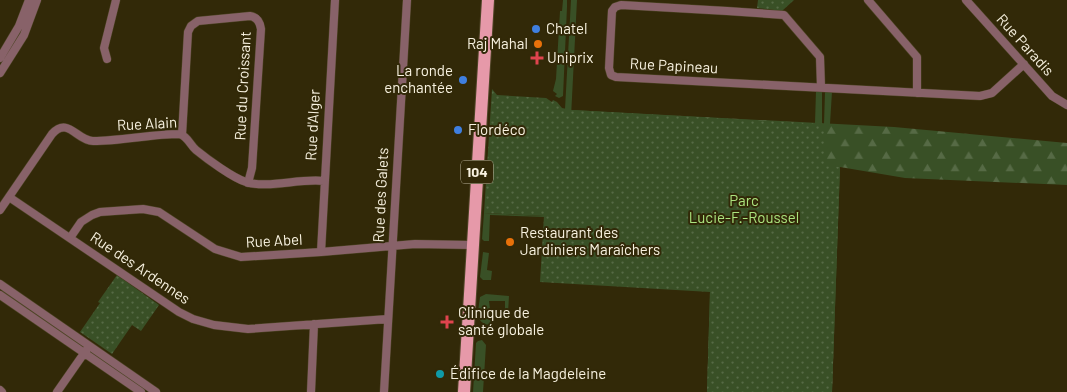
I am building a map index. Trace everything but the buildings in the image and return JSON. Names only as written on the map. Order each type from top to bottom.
[{"type":"main road","name":"104","points":[[464,392],[488,0]]},
{"type":"street","points":[[0,58],[19,26],[28,0]]},
{"type":"street","points":[[0,73],[24,35],[37,0]]},
{"type":"street","points":[[107,58],[104,48],[116,0]]},
{"type":"street","name":"Rue d'Alger","points":[[321,252],[335,0]]},
{"type":"street","name":"Rue des Galets","points":[[384,392],[407,0]]},
{"type":"street","points":[[686,0],[686,9]]},
{"type":"street","points":[[868,0],[917,57],[918,93]]},
{"type":"street","name":"Rue Paradis","points":[[966,0],[1052,96],[1067,105]]},
{"type":"street","name":"Rue Papineau","points":[[821,87],[820,57],[784,15],[621,5],[615,7],[612,13],[609,68],[611,75],[616,77],[918,93],[986,95],[995,90],[1024,64]]},
{"type":"street","name":"Rue du Croissant","points":[[182,135],[188,32],[191,26],[201,20],[250,16],[256,18],[261,29],[252,168],[248,183]]},
{"type":"street","name":"Rue Alain","points":[[0,210],[52,134],[60,128],[67,128],[90,141],[182,135],[200,153],[236,178],[248,183],[324,181]]},
{"type":"street","name":"Rue des Ardennes","points":[[9,197],[161,301],[193,319],[240,329],[388,319]]},
{"type":"street","name":"Rue Abel","points":[[70,238],[81,222],[96,213],[148,209],[164,215],[210,247],[228,254],[248,257],[428,244],[472,245]]},
{"type":"street","points":[[0,284],[156,392]]},
{"type":"street","points":[[0,295],[141,392]]},
{"type":"street","points":[[311,392],[314,324]]},
{"type":"street","points":[[57,392],[90,345]]},
{"type":"green space","points":[[563,0],[567,0],[567,7],[563,96],[559,98],[555,96],[557,94],[553,91],[556,79],[560,11],[562,11]]},
{"type":"green space","points":[[571,0],[577,0],[571,117],[565,109]]},
{"type":"green space","points":[[758,0],[794,0],[782,11],[757,8]]},
{"type":"green space","name":"Parc Lucie-F.-Roussel","points":[[492,89],[497,95],[546,98],[552,102],[553,100],[557,102],[562,108],[572,110],[824,124],[824,166],[840,167],[832,392],[707,392],[710,292],[540,282],[544,216],[484,213]]},
{"type":"green space","points":[[816,91],[822,92],[822,124],[815,123]]},
{"type":"green space","points":[[825,92],[832,92],[830,124],[824,124]]},
{"type":"green space","name":"Parc Lucie-F.-Roussel","points":[[572,110],[894,127],[1067,143],[1067,185],[905,178],[840,167],[832,392],[707,392],[710,292]]},
{"type":"green space","points":[[484,213],[544,217],[490,215],[489,241],[484,241],[482,239]]},
{"type":"green space","points":[[483,252],[489,253],[487,270],[492,271],[491,280],[483,280],[480,277]]},
{"type":"green space","points":[[117,275],[159,305],[141,331],[132,325],[112,354],[80,332]]},
{"type":"green space","points":[[486,294],[509,296],[508,313],[502,313],[502,310],[505,309],[505,301],[489,301],[490,309],[497,309],[484,318],[490,319],[493,325],[483,323],[479,317],[480,297]]},
{"type":"green space","points":[[484,310],[495,310],[495,322],[489,323],[489,319],[484,318]]},
{"type":"green space","points":[[482,340],[486,345],[483,392],[473,392],[476,343]]},
{"type":"place","name":"Chatel","points":[[536,29]]},
{"type":"place","name":"Raj Mahal","points":[[538,44]]},
{"type":"place","name":"Uniprix","points":[[537,58]]},
{"type":"place","name":"La ronde enchantée","points":[[463,80]]},
{"type":"place","name":"Flordéco","points":[[458,130]]},
{"type":"place","name":"Restaurant des Jardiniers Maraîchers","points":[[510,242]]},
{"type":"place","name":"Clinique de santé globale","points":[[447,322]]},
{"type":"place","name":"Édifice de la Magdeleine","points":[[440,374]]}]
